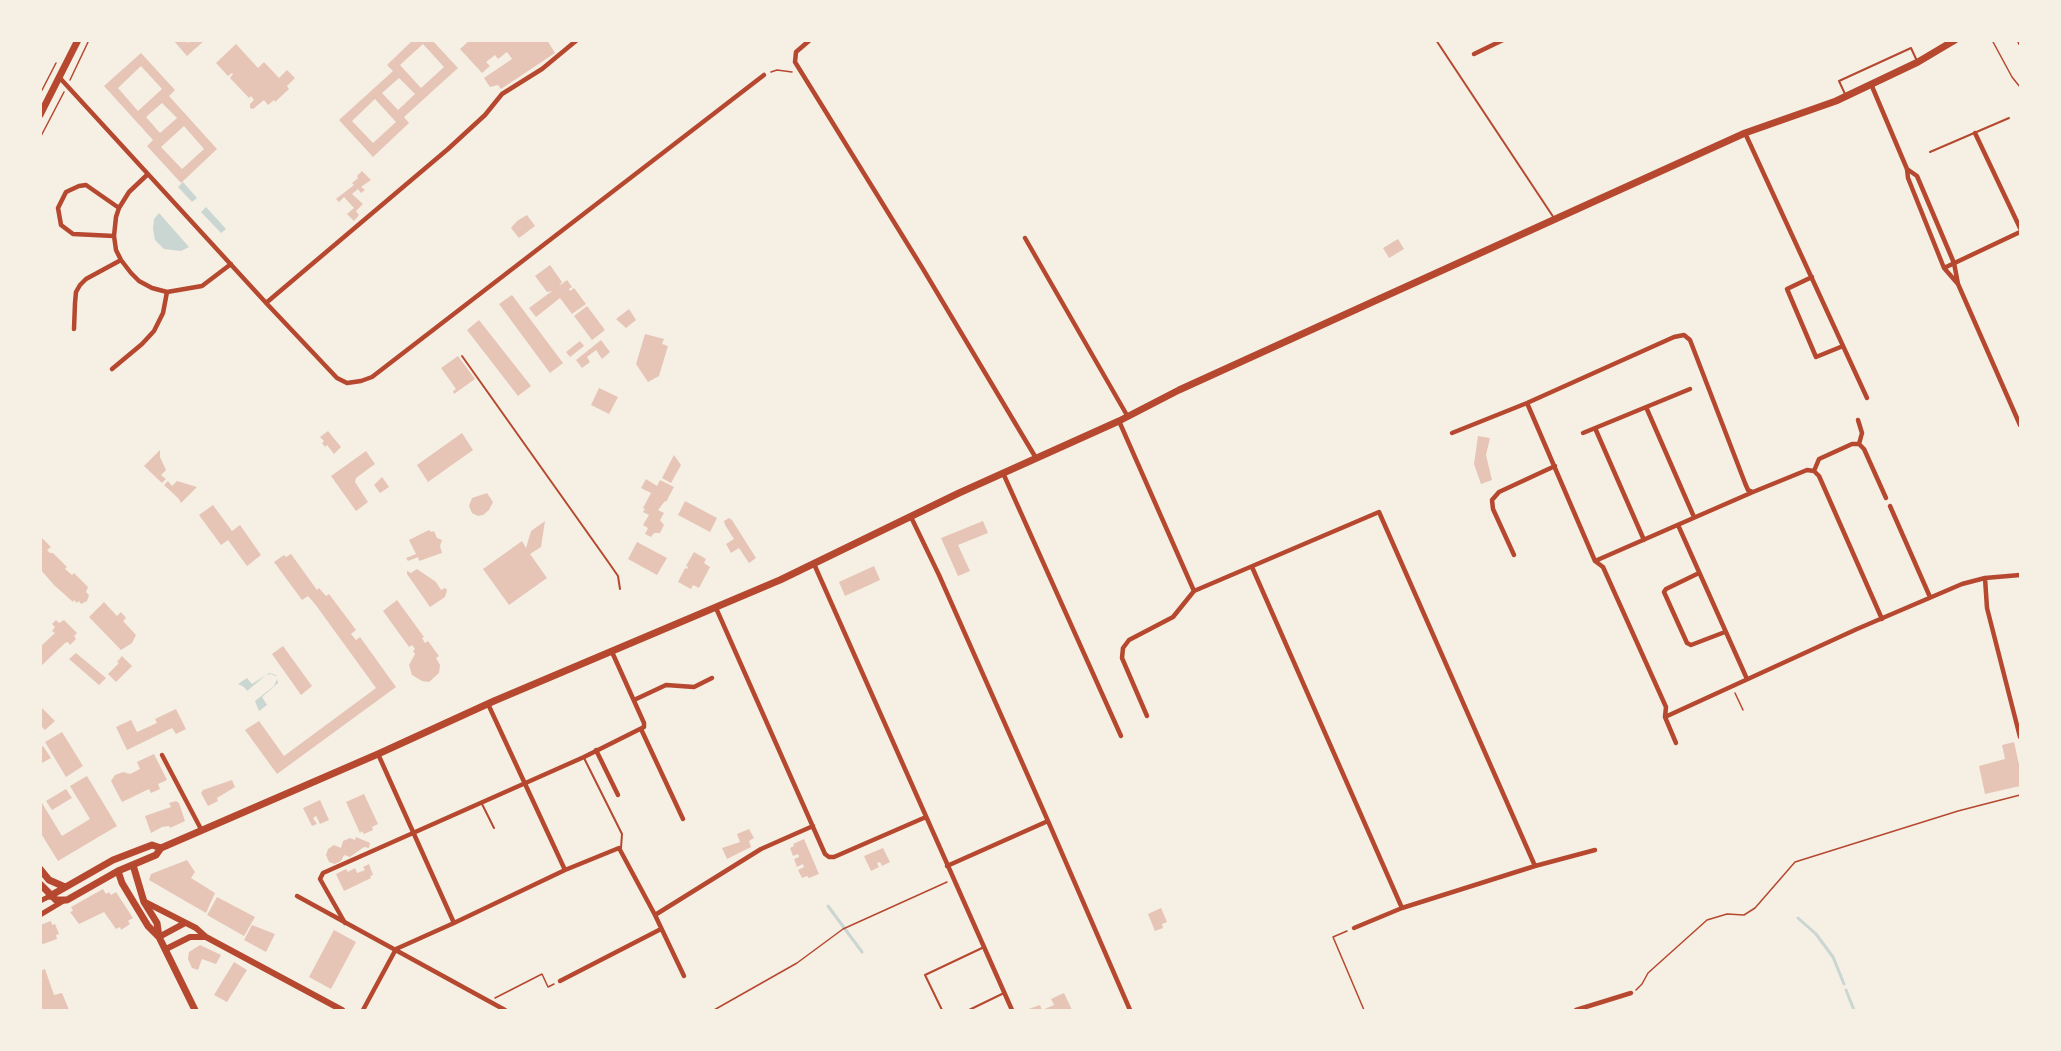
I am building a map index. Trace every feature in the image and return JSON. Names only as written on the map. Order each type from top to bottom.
[{"type":"main road","points":[[40,115],[78,40]]},
{"type":"main road","points":[[40,884],[56,900],[67,900],[118,871],[156,855],[161,848],[814,564],[1190,386],[1745,133],[1846,96],[1918,62],[1954,40]]},
{"type":"main road","points":[[50,896],[113,860],[152,845],[161,848]]},
{"type":"main road","points":[[127,855],[118,871],[122,883],[148,926],[159,937],[166,949],[195,1011]]},
{"type":"main road","points":[[113,860],[133,865]]},
{"type":"main road","points":[[133,865],[144,902],[157,923],[159,937]]},
{"type":"main road","points":[[40,869],[49,880],[65,887]]},
{"type":"main road","points":[[144,902],[342,1011]]},
{"type":"main road","points":[[159,937],[185,924]]},
{"type":"main road","points":[[166,949],[190,937],[206,937]]},
{"type":"street","points":[[266,303],[448,149],[485,115],[502,94],[542,69],[577,40]]},
{"type":"street","points":[[810,40],[796,52],[795,62],[1036,458]]},
{"type":"street","points":[[1474,54],[1503,40]]},
{"type":"street","points":[[59,77],[266,303],[337,378],[347,383],[372,377],[764,75]]},
{"type":"street","points":[[1871,84],[1907,169],[1908,178],[1944,268],[1958,284]]},
{"type":"street","points":[[1745,133],[1867,398]]},
{"type":"street","points":[[1944,268],[2020,230],[1976,133]]},
{"type":"street","points":[[1907,169],[1917,176],[1954,263],[1958,284],[2020,425]]},
{"type":"street","points":[[148,174],[129,192],[119,208],[114,236],[121,260],[139,281],[166,292],[202,286],[231,264]]},
{"type":"street","points":[[114,236],[73,234],[61,225],[58,208],[66,192],[86,185],[119,208]]},
{"type":"street","points":[[1025,238],[1128,417]]},
{"type":"street","points":[[75,329],[76,292],[80,285],[86,279],[121,260]]},
{"type":"street","points":[[1812,277],[1787,289],[1816,357],[1843,346]]},
{"type":"street","points":[[112,369],[154,331],[163,313],[166,292]]},
{"type":"street","points":[[1452,433],[1674,337],[1684,335],[1690,340],[1748,490],[1753,492]]},
{"type":"street","points":[[1583,433],[1690,389]]},
{"type":"street","points":[[1527,402],[1595,561],[1603,567],[1666,707],[1665,717],[1676,743]]},
{"type":"street","points":[[2014,408],[2020,405]]},
{"type":"street","points":[[1646,407],[1694,517]]},
{"type":"street","points":[[1858,420],[1862,433],[1859,444]]},
{"type":"street","points":[[1119,421],[1194,591]]},
{"type":"street","points":[[1595,428],[1644,540]]},
{"type":"street","points":[[1814,471],[1819,459],[1852,444],[1859,444],[1864,449],[1886,498]]},
{"type":"street","points":[[1514,555],[1493,509],[1492,500],[1499,492],[1555,466]]},
{"type":"street","points":[[1595,561],[1753,492],[1807,470],[1814,471],[1819,476],[1882,619]]},
{"type":"street","points":[[1003,473],[1121,736]]},
{"type":"street","points":[[1890,506],[1930,597]]},
{"type":"street","points":[[1147,716],[1122,658],[1123,648],[1129,640],[1173,617],[1194,591],[1379,512],[1535,866]]},
{"type":"street","points":[[911,517],[1048,820],[1130,1011]]},
{"type":"street","points":[[1678,525],[1747,679]]},
{"type":"street","points":[[814,564],[1012,1011]]},
{"type":"street","points":[[1252,567],[1402,909]]},
{"type":"street","points":[[1699,573],[1665,589],[1664,592],[1687,643],[1691,645],[1725,632]]},
{"type":"street","points":[[1665,717],[1962,584],[1985,578],[2020,575]]},
{"type":"street","points":[[1985,578],[1987,608],[2020,737]]},
{"type":"street","points":[[716,608],[825,854],[829,857],[834,856],[926,817]]},
{"type":"street","points":[[345,923],[320,879],[323,873],[584,757],[641,729],[644,723],[612,652]]},
{"type":"street","points":[[634,700],[666,685],[694,687],[712,678]]},
{"type":"street","points":[[488,704],[565,870]]},
{"type":"street","points":[[641,729],[683,819]]},
{"type":"street","points":[[596,750],[618,795]]},
{"type":"street","points":[[378,754],[454,923]]},
{"type":"street","points":[[162,755],[202,831]]},
{"type":"street","points":[[947,866],[1048,820]]},
{"type":"street","points":[[655,915],[761,849],[813,826]]},
{"type":"street","points":[[363,1011],[396,949],[565,870],[621,848],[684,976]]},
{"type":"street","points":[[1354,928],[1402,909],[1535,866],[1595,850]]},
{"type":"street","points":[[40,901],[50,896]]},
{"type":"street","points":[[297,896],[505,1011]]},
{"type":"street","points":[[40,915],[67,900]]},
{"type":"street","points":[[560,981],[661,929]]},
{"type":"street","points":[[1576,1011],[1631,993]]},
{"type":"lane","points":[[1436,40],[1555,220]]},
{"type":"lane","points":[[1846,96],[1839,81],[1911,48],[1918,62]]},
{"type":"lane","points":[[1930,152],[2009,118]]},
{"type":"lane","points":[[462,356],[618,576],[620,589]]},
{"type":"lane","points":[[584,757],[618,825],[622,840],[621,848]]},
{"type":"lane","points":[[481,802],[494,828]]},
{"type":"lane","points":[[942,1011],[925,975],[983,948]]},
{"type":"lane","points":[[969,1011],[1004,993]]},
{"type":"path","points":[[1992,40],[2020,87]]},
{"type":"path","points":[[40,94],[57,62]]},
{"type":"path","points":[[764,75],[777,70],[787,70],[804,77]]},
{"type":"path","points":[[40,130],[44,131],[40,138]]},
{"type":"path","points":[[1732,686],[1743,710]]},
{"type":"path","points":[[1631,993],[1642,984],[1648,973],[1707,920],[1727,914],[1744,915],[1755,908],[1795,862],[1958,811],[2020,795]]},
{"type":"path","points":[[714,1011],[797,963],[845,928],[953,879]]},
{"type":"path","points":[[1354,928],[1333,937],[1364,1011]]},
{"type":"path","points":[[488,1001],[542,974],[548,987],[560,981]]},
{"type":"shaded area","points":[[183,182],[197,198],[192,202],[178,187]]},
{"type":"shaded area","points":[[206,207],[226,229],[221,233],[201,212]]},
{"type":"shaded area","points":[[159,213],[189,247],[181,251],[164,249],[155,240],[154,219]]},
{"type":"shaded area","points":[[269,673],[276,675],[277,679],[276,676],[266,675],[247,691],[238,684],[247,678],[252,684]]},
{"type":"shaded area","points":[[277,679],[278,683],[262,697],[267,705],[259,711],[255,701],[274,686]]},
{"type":"building","points":[[173,40],[186,40],[188,43],[191,40],[205,40],[187,56]]},
{"type":"building","points":[[413,40],[432,40],[458,68],[404,117],[409,123],[373,157],[339,120],[393,71],[387,65]],"holes":[[[423,44],[444,67],[421,88],[400,65]],[[399,78],[415,94],[398,110],[382,93]],[[375,99],[396,122],[373,143],[352,121]]]},
{"type":"building","points":[[470,40],[547,40],[555,53],[501,89],[498,85],[490,87],[484,78],[512,59],[507,52],[498,59],[495,55],[486,62],[490,66],[482,73],[460,49]]},
{"type":"building","points":[[236,44],[258,68],[264,62],[279,78],[287,70],[295,78],[287,86],[289,89],[275,102],[274,100],[268,105],[264,100],[253,109],[250,108],[254,100],[251,96],[249,98],[230,78],[232,73],[228,76],[216,63]]},
{"type":"building","points":[[141,53],[175,90],[169,96],[217,149],[181,183],[147,146],[153,140],[104,86]],"holes":[[[141,66],[162,89],[138,111],[118,88]],[[162,103],[177,118],[160,133],[146,117]],[[184,126],[204,149],[182,169],[161,147]]]},
{"type":"building","points":[[362,171],[371,180],[361,187],[365,190],[361,193],[358,189],[352,194],[363,204],[356,211],[359,215],[354,221],[347,214],[354,208],[344,197],[339,202],[336,199],[354,185],[352,183]]},
{"type":"building","points":[[527,215],[535,226],[519,238],[511,228]]},
{"type":"building","points":[[1398,239],[1404,249],[1389,258],[1383,248]]},
{"type":"building","points":[[550,265],[562,282],[559,286],[567,280],[572,287],[570,291],[574,288],[586,304],[572,314],[560,298],[536,317],[529,308],[552,291],[547,292],[535,276]]},
{"type":"building","points":[[512,295],[563,363],[550,373],[499,304]]},
{"type":"building","points":[[587,306],[605,330],[592,340],[574,316]]},
{"type":"building","points":[[629,309],[636,320],[626,328],[616,319]]},
{"type":"building","points":[[479,320],[531,386],[518,396],[467,330]]},
{"type":"building","points":[[645,334],[664,339],[662,344],[668,346],[659,376],[648,382],[636,364]]},
{"type":"building","points":[[601,340],[610,352],[602,359],[596,350],[587,357],[590,362],[582,368],[576,360]]},
{"type":"building","points":[[580,341],[584,346],[570,357],[566,352]]},
{"type":"building","points":[[458,356],[475,379],[454,394],[453,391],[456,389],[441,368]]},
{"type":"building","points":[[599,388],[618,397],[609,414],[591,405]]},
{"type":"building","points":[[328,431],[341,447],[334,454],[327,445],[325,447],[320,437]]},
{"type":"building","points":[[462,433],[473,450],[428,482],[417,465]]},
{"type":"building","points":[[1478,436],[1490,438],[1486,455],[1492,480],[1481,484],[1474,464]]},
{"type":"building","points":[[160,450],[160,457],[166,470],[161,475],[166,479],[162,483],[144,466]]},
{"type":"building","points":[[366,451],[375,464],[356,478],[355,482],[368,502],[356,511],[331,476]]},
{"type":"building","points":[[674,455],[681,465],[671,483],[662,478]]},
{"type":"building","points":[[382,477],[389,487],[380,493],[374,485]]},
{"type":"building","points":[[646,479],[657,486],[660,480],[674,487],[666,502],[658,510],[664,513],[660,520],[664,525],[660,533],[654,533],[651,537],[645,534],[648,528],[643,525],[649,515],[643,512],[645,509],[643,508],[651,493],[641,488]]},
{"type":"building","points":[[168,481],[172,486],[177,481],[197,487],[181,503],[164,485]]},
{"type":"building","points":[[487,493],[493,502],[489,510],[478,516],[472,513],[469,506],[472,498]]},
{"type":"building","points":[[685,501],[717,518],[710,532],[678,515]]},
{"type":"building","points":[[213,505],[232,531],[240,525],[261,555],[247,566],[228,540],[221,545],[199,515]]},
{"type":"building","points":[[729,518],[756,558],[749,563],[739,548],[731,553],[726,544],[734,539],[724,521]]},
{"type":"building","points":[[545,521],[541,547],[530,554],[547,578],[509,605],[483,569],[522,541],[526,548],[531,531]]},
{"type":"building","points":[[983,521],[988,533],[958,545],[970,571],[958,576],[941,538]]},
{"type":"building","points":[[429,530],[434,531],[437,538],[442,540],[440,546],[442,553],[419,561],[418,557],[408,561],[406,558],[416,554],[409,540]]},
{"type":"building","points":[[40,536],[51,547],[47,550],[67,567],[65,569],[72,575],[74,573],[88,587],[87,601],[81,604],[79,601],[77,603],[74,600],[73,602],[40,569]]},
{"type":"building","points":[[637,542],[667,558],[657,575],[628,559]]},
{"type":"building","points":[[694,552],[706,559],[704,563],[710,567],[699,588],[693,585],[691,589],[678,582],[685,568],[687,569],[686,566]]},
{"type":"building","points":[[291,554],[317,590],[319,588],[326,596],[329,594],[356,630],[351,634],[356,640],[360,637],[396,687],[277,774],[245,730],[259,721],[284,756],[376,688],[315,604],[308,596],[302,600],[274,562],[284,555],[286,557]]},
{"type":"building","points":[[874,566],[880,580],[845,596],[839,582]]},
{"type":"building","points":[[417,569],[436,582],[441,590],[445,588],[447,590],[445,597],[430,607],[407,574],[407,571],[411,573]]},
{"type":"building","points":[[397,600],[424,637],[422,638],[425,643],[428,641],[439,656],[436,658],[440,665],[439,673],[429,682],[412,675],[409,665],[415,649],[412,645],[409,647],[383,611]]},
{"type":"building","points":[[104,602],[117,616],[121,612],[126,618],[123,621],[136,635],[132,643],[121,650],[89,617]]},
{"type":"building","points":[[56,620],[59,623],[64,620],[77,633],[74,636],[76,639],[70,645],[68,642],[65,643],[40,667],[40,647],[55,633],[52,631],[55,627],[52,624]]},
{"type":"building","points":[[283,646],[312,686],[301,695],[272,654]]},
{"type":"building","points":[[76,653],[106,678],[99,685],[69,659]]},
{"type":"building","points":[[122,656],[132,666],[116,682],[108,674],[119,663],[117,662]]},
{"type":"building","points":[[40,706],[55,721],[45,730],[40,725]]},
{"type":"building","points":[[176,709],[186,729],[176,734],[172,728],[127,750],[116,727],[131,720],[137,732],[157,723],[155,719]]},
{"type":"building","points":[[62,732],[83,766],[66,777],[45,742]]},
{"type":"building","points":[[2014,742],[2020,769],[2020,786],[1985,794],[1979,766],[2005,759],[2002,745]]},
{"type":"building","points":[[43,746],[51,758],[40,764],[40,748]]},
{"type":"building","points":[[154,754],[167,780],[158,784],[160,789],[151,793],[149,789],[122,802],[111,781],[115,775],[123,772],[130,774],[140,769],[137,762]]},
{"type":"building","points":[[87,776],[117,826],[58,861],[40,832],[40,804],[42,803],[62,836],[90,819],[70,786]]},
{"type":"building","points":[[232,780],[235,787],[208,806],[201,793],[203,790]]},
{"type":"building","points":[[66,789],[72,798],[52,810],[46,801]]},
{"type":"building","points":[[364,794],[378,824],[372,827],[373,830],[364,834],[362,831],[360,833],[346,802]]},
{"type":"building","points":[[320,800],[329,820],[320,824],[316,816],[313,818],[317,824],[312,826],[303,808]]},
{"type":"building","points":[[176,801],[179,803],[185,821],[170,828],[169,826],[162,827],[151,833],[145,816],[171,807],[169,803]]},
{"type":"building","points":[[749,829],[754,838],[749,841],[751,847],[727,859],[722,848],[740,842],[737,834]]},
{"type":"building","points":[[356,837],[370,843],[369,848],[364,847],[350,857],[344,855],[341,861],[335,864],[329,862],[326,855],[328,849],[334,845],[341,848],[343,841],[350,838],[355,840]]},
{"type":"building","points":[[804,839],[819,874],[809,878],[807,876],[802,878],[798,870],[804,867],[803,864],[797,867],[794,859],[799,857],[798,854],[793,856],[790,848]]},
{"type":"building","points":[[883,848],[890,862],[882,866],[880,862],[877,863],[879,867],[871,871],[864,856]]},
{"type":"building","points":[[187,860],[195,872],[191,878],[215,893],[206,913],[149,880],[151,874]]},
{"type":"building","points":[[369,864],[373,875],[370,876],[371,878],[344,891],[336,874],[355,868],[357,873],[365,870],[363,867]]},
{"type":"building","points":[[103,889],[106,894],[109,892],[111,895],[116,892],[133,918],[128,921],[130,924],[121,930],[120,927],[116,929],[104,912],[79,924],[70,912],[73,911],[71,907]]},
{"type":"building","points":[[217,897],[255,917],[244,936],[207,915]]},
{"type":"building","points":[[1161,908],[1167,922],[1162,924],[1163,928],[1155,931],[1148,914]]},
{"type":"building","points":[[51,921],[52,925],[55,924],[59,934],[56,935],[57,939],[40,945],[40,925]]},
{"type":"building","points":[[252,925],[275,934],[266,952],[244,940]]},
{"type":"building","points":[[334,930],[356,942],[331,989],[309,977]]},
{"type":"building","points":[[200,945],[221,955],[216,964],[202,959],[198,970],[192,968],[188,959],[189,952]]},
{"type":"building","points":[[234,962],[247,970],[227,1002],[214,995]]},
{"type":"building","points":[[45,969],[54,995],[62,993],[69,1010],[43,1010],[40,1004],[40,971]]},
{"type":"building","points":[[1064,993],[1072,1010],[1042,1010],[1054,1005],[1051,999]]},
{"type":"building","points":[[1040,1005],[1042,1010],[1026,1010]]},
{"type":"waterway","points":[[828,906],[862,952]]},
{"type":"waterway","points":[[1798,918],[1816,934],[1833,957],[1844,984]]},
{"type":"waterway","points":[[1846,990],[1854,1010]]}]
